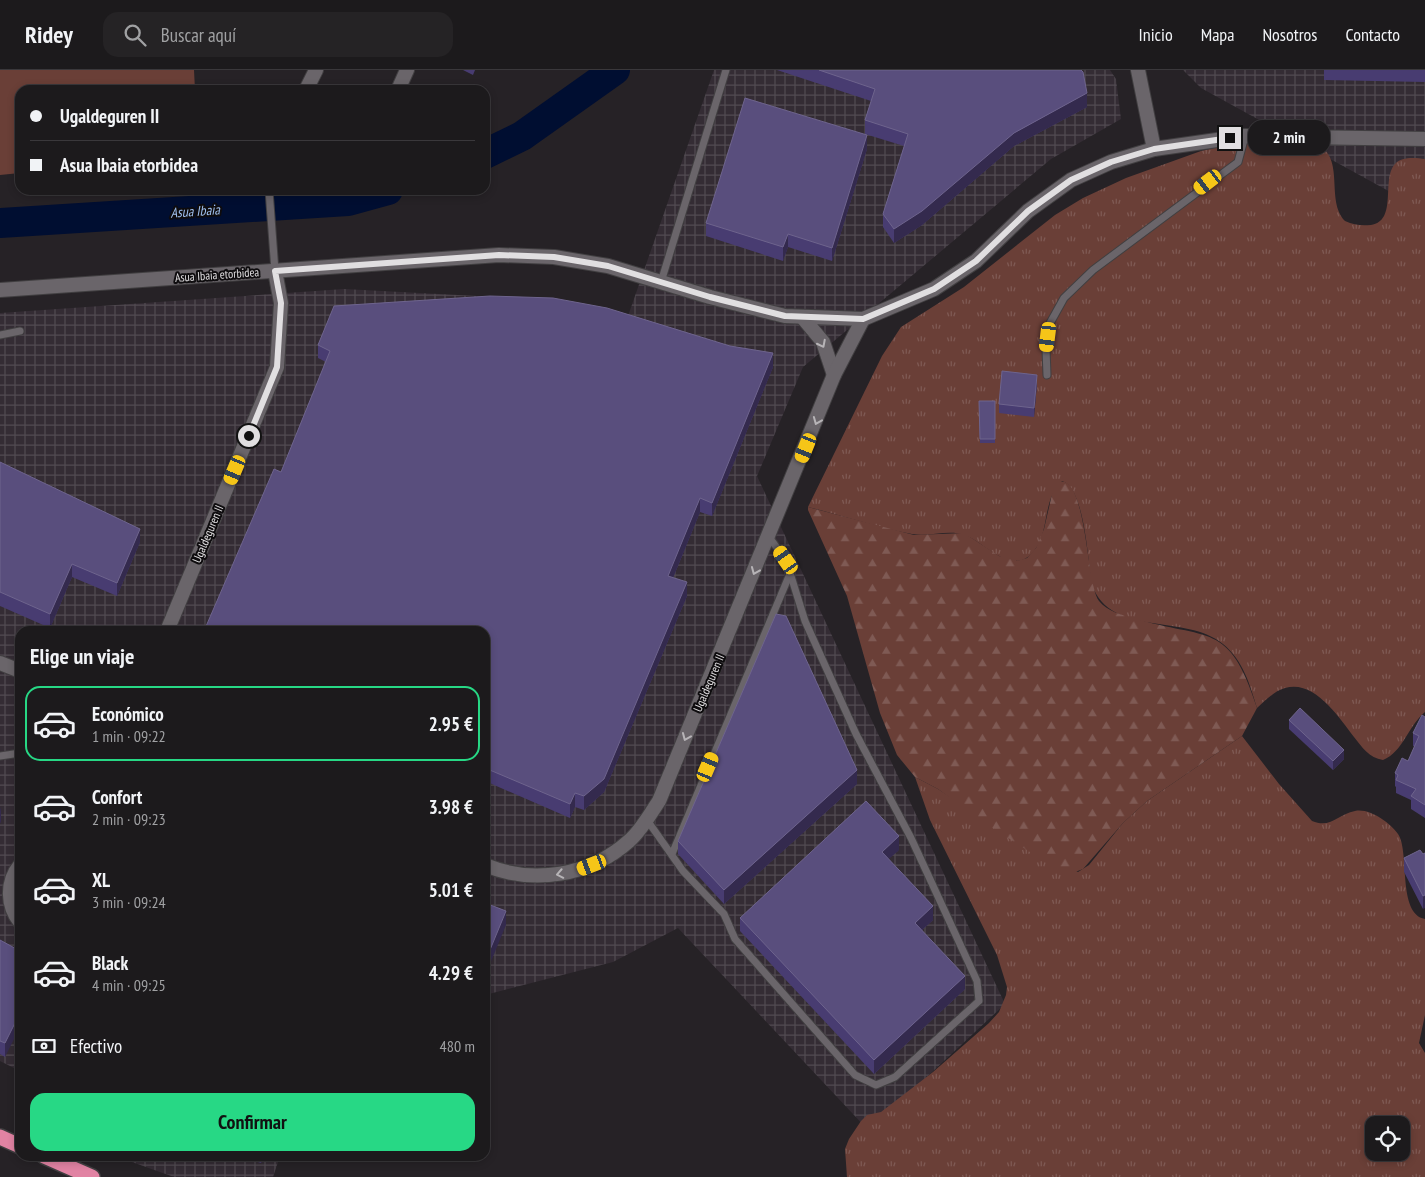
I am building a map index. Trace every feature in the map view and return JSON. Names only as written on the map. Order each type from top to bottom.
[{"type":"highway","points":[[1,1138],[15,1144]]},
{"type":"highway","points":[[55,1161],[92,1177]]},
{"type":"street","points":[[308,85],[316,70]]},
{"type":"street","points":[[400,85],[407,70]]},
{"type":"street","points":[[1138,70],[1154,149]]},
{"type":"street","name":"Asua Ibaia etorbidea","points":[[0,290],[499,255],[554,257],[608,266],[776,314],[803,318],[863,319],[934,289],[976,261],[1028,211],[1071,180],[1111,162],[1154,149],[1245,136],[1425,139]]},
{"type":"street","name":"Ugaldeguren II","points":[[170,626],[277,367],[281,303],[275,271]]},
{"type":"street","points":[[803,318],[823,342],[834,375]]},
{"type":"street","name":"Ugaldeguren II","points":[[490,866],[518,874],[546,876],[576,871],[608,856],[630,841],[647,820],[659,801],[834,375],[863,319]]},
{"type":"street","points":[[0,663],[15,669]]},
{"type":"street","points":[[15,875],[10,885],[10,901],[15,916]]},
{"type":"lane","points":[[661,282],[726,70]]},
{"type":"lane","points":[[1047,375],[1046,349],[1049,324],[1064,298],[1093,270],[1238,162],[1245,136]]},
{"type":"lane","name":"Ugaldeguren II","points":[[269,195],[275,271]]},
{"type":"lane","points":[[0,334],[20,331]]},
{"type":"lane","points":[[647,820],[682,871],[724,914],[735,938],[855,1075],[876,1085],[895,1077],[979,1001],[977,981],[973,972],[911,838],[852,725],[805,621],[789,576],[786,560],[769,537]]},
{"type":"lane","points":[[672,854],[789,576]]},
{"type":"lane","points":[[0,756],[15,754]]},
{"type":"shaded area","points":[[714,70],[1110,70],[1116,79],[1121,119],[1051,159],[803,367],[757,476],[1005,1004],[869,1131],[678,928],[613,962],[490,994],[490,626],[15,626],[15,1068],[0,1061],[0,313],[344,289],[533,299],[628,316]]},
{"type":"shaded area","points":[[1183,70],[1425,70],[1425,211],[1201,88]]},
{"type":"shaded area","points":[[129,1161],[278,1161],[273,1177],[174,1177]]},
{"type":"green space","points":[[0,70],[194,70],[195,85],[15,85],[15,174],[0,175]]},
{"type":"green space","points":[[1245,141],[1317,144],[1326,151],[1331,159],[1339,212],[1345,221],[1361,225],[1371,225],[1379,222],[1384,216],[1387,208],[1389,179],[1395,164],[1405,159],[1425,159],[1425,712],[1414,724],[1396,751],[1383,760],[1366,752],[1333,710],[1316,694],[1296,687],[1285,688],[1273,694],[1257,708],[1241,665],[1223,644],[1208,635],[1190,629],[1132,619],[1115,612],[1102,601],[1092,585],[1081,511],[1070,486],[1062,481],[1055,489],[1051,498],[1041,539],[1036,548],[1029,556],[1013,561],[1005,559],[959,533],[912,534],[808,507],[882,356],[901,327],[964,287],[1055,215],[1083,198],[1126,178],[1201,151]]},
{"type":"green space","points":[[1059,482],[1068,484],[1075,495],[1081,512],[1091,575],[1099,601],[1110,610],[1120,614],[1198,633],[1226,647],[1247,680],[1257,708],[1242,736],[1147,801],[1123,823],[1083,869],[1075,872],[1064,872],[1050,865],[973,815],[938,789],[915,777],[897,755],[880,713],[847,596],[808,510],[808,507],[914,535],[964,533],[999,556],[1017,561],[1027,558],[1036,548],[1044,529],[1053,490]]},
{"type":"green space","points":[[1242,736],[1279,784],[1312,821],[1319,823],[1329,822],[1349,813],[1361,811],[1379,817],[1398,834],[1403,854],[1407,894],[1416,915],[1425,919],[1425,1015],[1419,1043],[1425,1053],[1425,1177],[847,1177],[845,1149],[861,1121],[867,1115],[881,1112],[933,1072],[989,1023],[999,1012],[1006,995],[1007,987],[997,955],[930,820],[915,777],[938,789],[1006,835],[1078,872],[1089,865],[1123,823],[1147,801]]},
{"type":"building","points":[[819,70],[1081,70],[1087,93],[1014,133],[922,211],[894,229],[883,214],[908,134],[865,120],[875,89]]},
{"type":"building","points":[[745,98],[867,135],[832,248],[788,234],[783,247],[706,223]]},
{"type":"building","points":[[490,296],[553,298],[607,308],[730,346],[773,353],[712,503],[700,498],[668,576],[687,582],[604,779],[584,796],[575,793],[570,804],[490,770],[490,626],[206,626],[274,469],[281,472],[330,351],[318,345],[334,306]]},
{"type":"building","points":[[1002,371],[1037,375],[1034,408],[999,404]]},
{"type":"building","points":[[979,401],[995,401],[995,439],[980,439]]},
{"type":"building","points":[[0,462],[140,529],[117,583],[72,564],[50,614],[0,592]]},
{"type":"building","points":[[776,614],[786,616],[857,770],[724,890],[678,841]]},
{"type":"building","points":[[1300,708],[1344,750],[1333,761],[1289,720]]},
{"type":"building","points":[[1422,715],[1425,717],[1425,805],[1411,796],[1416,789],[1396,780],[1398,775],[1395,773],[1402,758],[1408,761],[1419,736],[1413,733]]},
{"type":"building","points":[[866,801],[899,836],[882,852],[933,906],[915,923],[965,976],[874,1060],[740,918]]},
{"type":"building","points":[[1420,850],[1423,854],[1425,853],[1425,895],[1423,896],[1404,858]]},
{"type":"building","points":[[490,905],[506,911],[490,950]]},
{"type":"building","points":[[0,940],[15,948],[15,1023],[5,1043],[0,1041]]},
{"type":"waterway","name":"Asua Ibaia","points":[[490,152],[522,136],[615,70]]},
{"type":"waterway","name":"Asua Ibaia","points":[[0,223],[348,201],[370,195]]},
{"type":"route","points":[[249,436],[277,367],[281,335],[281,303],[275,271],[499,255],[554,257],[608,266],[710,297],[785,316],[863,319],[934,289],[976,261],[1028,211],[1071,180],[1111,162],[1154,149],[1230,138]]}]
